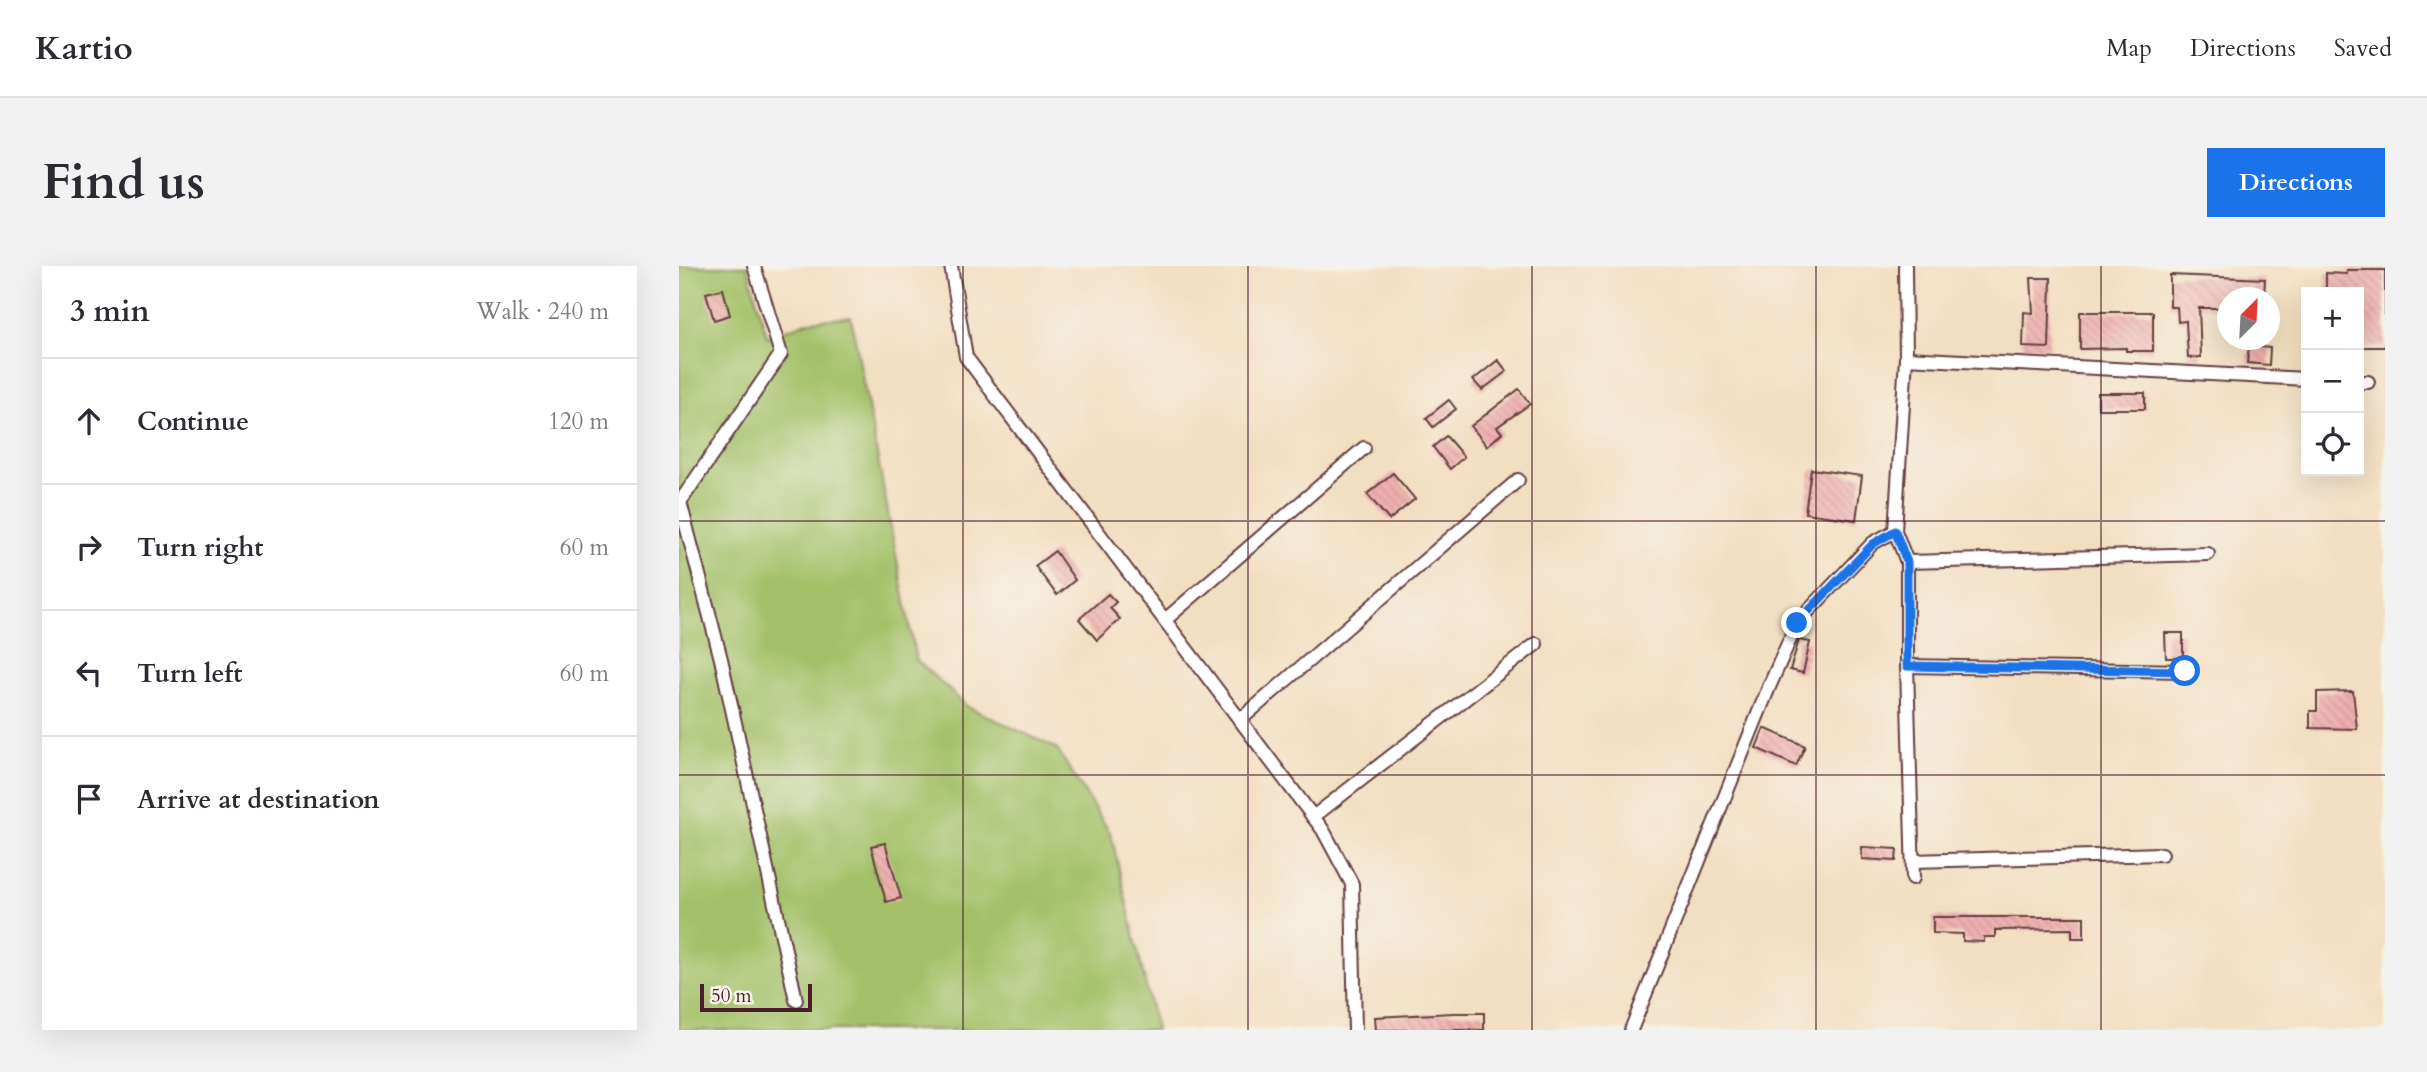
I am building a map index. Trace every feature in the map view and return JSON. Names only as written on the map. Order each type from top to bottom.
[{"type":"street","points":[[754,266],[781,354],[680,502],[721,659],[796,1000]]},
{"type":"street","points":[[951,266],[966,357],[1323,830],[1352,884],[1355,1030]]},
{"type":"street","points":[[1905,266],[1906,358],[1895,531],[1907,562],[1913,878]]},
{"type":"street","points":[[1906,358],[2301,379]]},
{"type":"street","points":[[1165,620],[1364,448]]},
{"type":"street","points":[[1240,720],[1518,480]]},
{"type":"street","points":[[1631,1030],[1797,623],[1873,544],[1895,531]]},
{"type":"street","points":[[1907,562],[2208,554]]},
{"type":"street","points":[[1313,817],[1536,644]]},
{"type":"street","points":[[1907,666],[2185,671]]},
{"type":"street","points":[[1913,860],[2162,854]]},
{"type":"green space","points":[[679,266],[747,266],[767,337],[810,321],[851,317],[916,660],[968,707],[1056,748],[1111,834],[1156,1030],[679,1030]]},
{"type":"building","points":[[2347,270],[2385,270],[2385,347],[2364,347],[2364,287],[2326,287],[2326,273],[2347,274]]},
{"type":"building","points":[[2170,275],[2265,279],[2265,287],[2217,287],[2217,308],[2199,308],[2201,357],[2188,358],[2186,321],[2178,322],[2177,307],[2170,307]]},
{"type":"building","points":[[2031,278],[2051,278],[2049,348],[2023,347],[2024,312],[2033,313]]},
{"type":"building","points":[[723,289],[730,315],[714,320],[706,293]]},
{"type":"building","points":[[2080,312],[2153,312],[2153,351],[2126,351],[2126,348],[2080,349]]},
{"type":"building","points":[[2249,350],[2270,350],[2269,365],[2247,363]]},
{"type":"building","points":[[1498,360],[1507,371],[1482,390],[1473,380]]},
{"type":"building","points":[[1519,389],[1530,404],[1497,427],[1502,433],[1487,446],[1471,426]]},
{"type":"building","points":[[2098,393],[2145,393],[2145,409],[2098,409]]},
{"type":"building","points":[[1449,400],[1456,409],[1433,427],[1426,418]]},
{"type":"building","points":[[1446,436],[1464,457],[1450,469],[1433,447]]},
{"type":"building","points":[[1811,469],[1862,476],[1856,520],[1805,513]]},
{"type":"building","points":[[1393,473],[1415,499],[1389,520],[1367,494]]},
{"type":"building","points":[[1055,551],[1075,580],[1057,595],[1035,566]]},
{"type":"building","points":[[1108,594],[1116,602],[1110,608],[1120,619],[1097,640],[1079,619]]},
{"type":"building","points":[[2165,633],[2183,633],[2183,658],[2166,658]]},
{"type":"building","points":[[1799,640],[1810,642],[1803,673],[1790,670]]},
{"type":"building","points":[[2353,691],[2357,729],[2310,728],[2310,711],[2317,711],[2317,692]]},
{"type":"building","points":[[1764,728],[1805,746],[1796,766],[1756,748]]},
{"type":"building","points":[[885,843],[901,898],[886,902],[871,846]]},
{"type":"building","points":[[1862,847],[1897,849],[1896,861],[1862,859]]},
{"type":"building","points":[[1933,917],[2084,917],[2084,938],[2072,938],[2072,929],[1995,930],[1995,937],[1984,937],[1984,942],[1963,941],[1963,934],[1933,933]]},
{"type":"building","points":[[1484,1013],[1484,1030],[1376,1030],[1375,1017]]},
{"type":"route","points":[[1797,623],[1873,544],[1895,531],[1907,562],[1907,666],[2185,671]]}]
